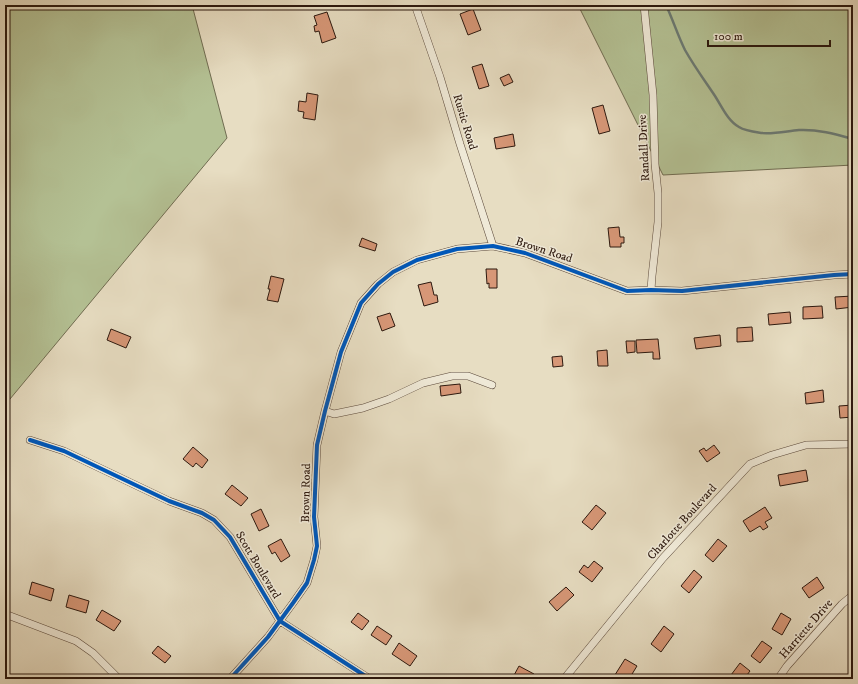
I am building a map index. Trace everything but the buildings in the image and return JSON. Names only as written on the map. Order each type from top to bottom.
[{"type":"street","name":"Rustic Road","points":[[415,5],[440,77],[493,246]]},
{"type":"street","name":"Randall Drive","points":[[644,5],[654,95],[655,164],[658,193],[658,222],[651,290]]},
{"type":"street","name":"Brown Road","points":[[230,679],[268,637],[307,583],[317,546],[314,517],[317,445],[341,352],[362,303],[378,284],[394,272],[417,260],[457,249],[493,246],[525,253],[627,291],[682,291],[853,274]]},
{"type":"street","points":[[325,411],[334,414],[363,408],[389,399],[423,383],[452,376],[468,376],[492,385]]},
{"type":"street","name":"Scott Boulevard","points":[[30,440],[64,451],[169,501],[202,513],[214,520],[230,536],[280,621],[370,679]]},
{"type":"street","name":"Charlotte Boulevard","points":[[564,679],[663,558],[750,464],[772,455],[806,446],[853,444]]},
{"type":"street","name":"Harriette Drive","points":[[778,679],[787,666],[842,604],[853,596]]},
{"type":"street","points":[[5,614],[76,641],[93,653],[119,679]]},
{"type":"green space","points":[[5,5],[192,5],[227,138],[5,405]]},
{"type":"green space","points":[[578,5],[853,5],[853,165],[663,175]]},
{"type":"waterway","points":[[666,5],[685,50],[726,113],[735,124],[741,128],[762,133],[812,130],[853,139]]},
{"type":"cycle path","points":[[230,679],[268,637],[307,583],[317,546],[314,517],[317,445],[341,352],[361,303],[378,284],[393,272],[417,260],[457,249],[493,246],[525,253],[627,291],[682,291],[853,274]]},
{"type":"cycle path","points":[[30,440],[64,451],[169,501],[202,513],[214,520],[230,537],[280,621],[370,679]]}]
